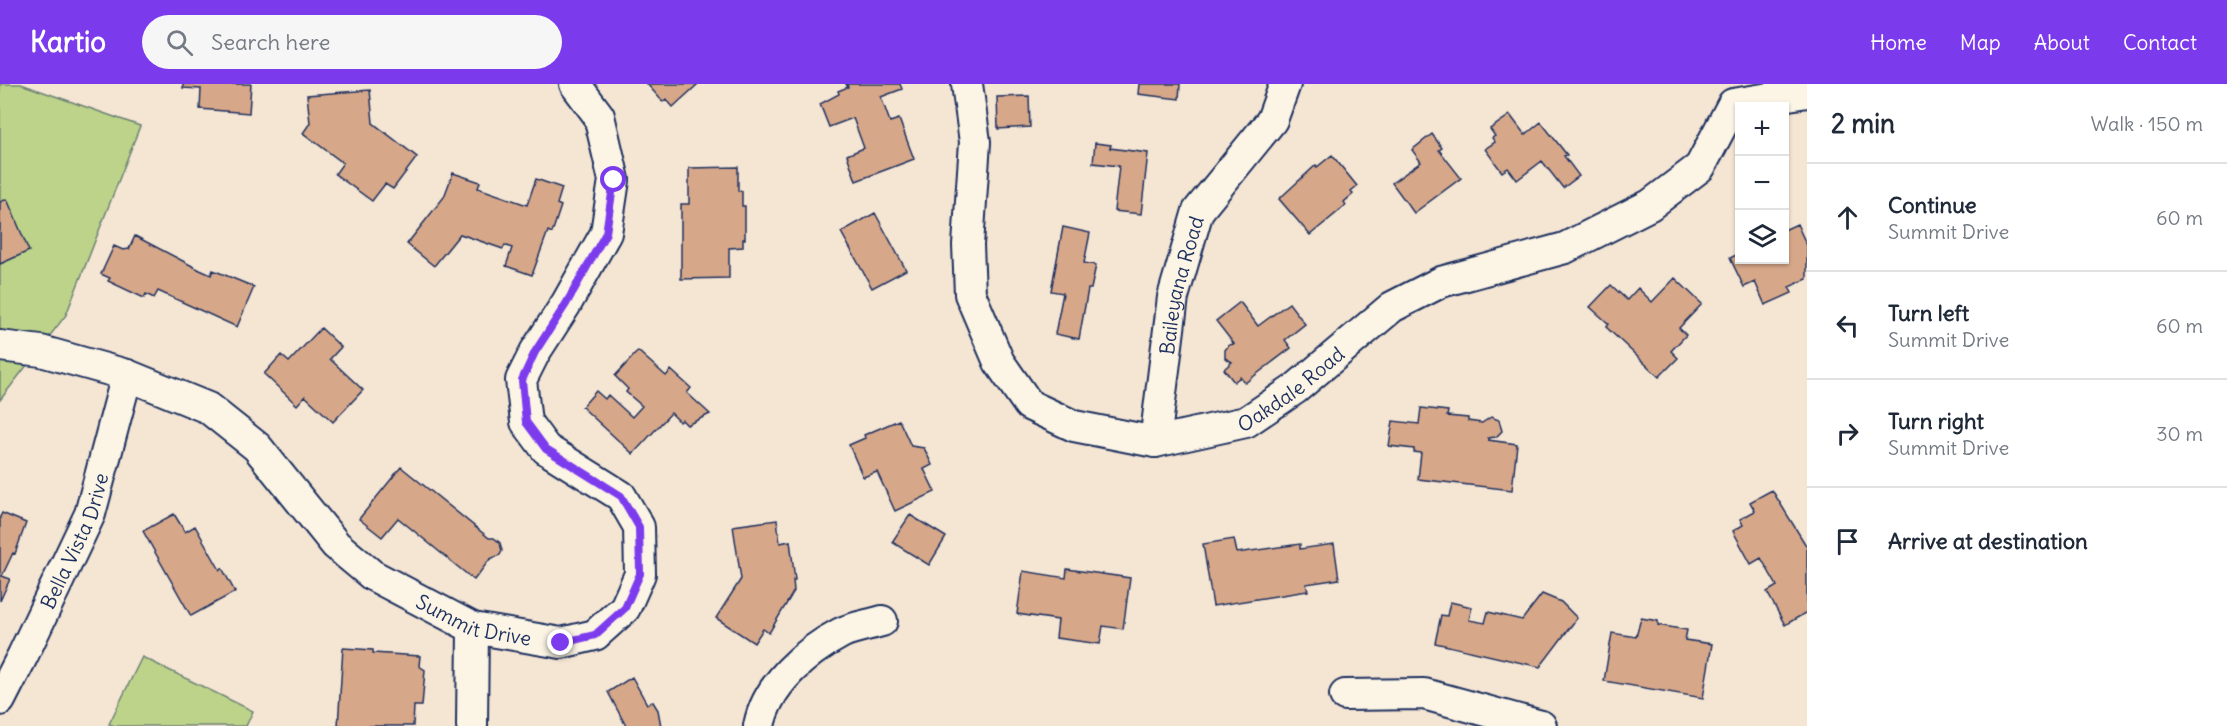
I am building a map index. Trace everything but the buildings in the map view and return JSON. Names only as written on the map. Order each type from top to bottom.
[{"type":"street","name":"Summit Drive","points":[[0,346],[41,351],[127,375],[208,408],[256,447],[336,545],[372,575],[473,628],[561,643],[595,635],[625,608],[640,574],[639,527],[621,496],[546,449],[526,422],[522,380],[535,352],[566,304],[606,233],[614,180],[599,116],[575,84]]},
{"type":"street","name":"Oakdale Road","points":[[967,84],[975,142],[968,245],[970,294],[999,362],[1029,405],[1074,426],[1155,442],[1246,422],[1295,389],[1392,307],[1441,282],[1565,248],[1650,205],[1700,167],[1733,94],[1807,92]]},
{"type":"street","name":"Baileyana Road","points":[[1155,442],[1173,297],[1198,211],[1272,120],[1285,84]]},
{"type":"street","name":"Bella Vista Drive","points":[[0,700],[19,665],[90,514],[127,375]]},
{"type":"street","points":[[759,726],[762,713],[783,678],[809,653],[843,632],[882,621]]},
{"type":"street","points":[[472,726],[473,628]]},
{"type":"street","points":[[1345,695],[1424,694],[1541,726]]},
{"type":"green space","points":[[0,84],[21,84],[140,126],[66,315],[0,400]]},
{"type":"green space","points":[[142,657],[253,711],[246,726],[115,726],[109,724]]},
{"type":"route","points":[[561,643],[595,635],[625,608],[640,574],[639,527],[621,496],[546,449],[526,422],[522,380],[535,352],[566,304],[606,233],[614,180]]}]
